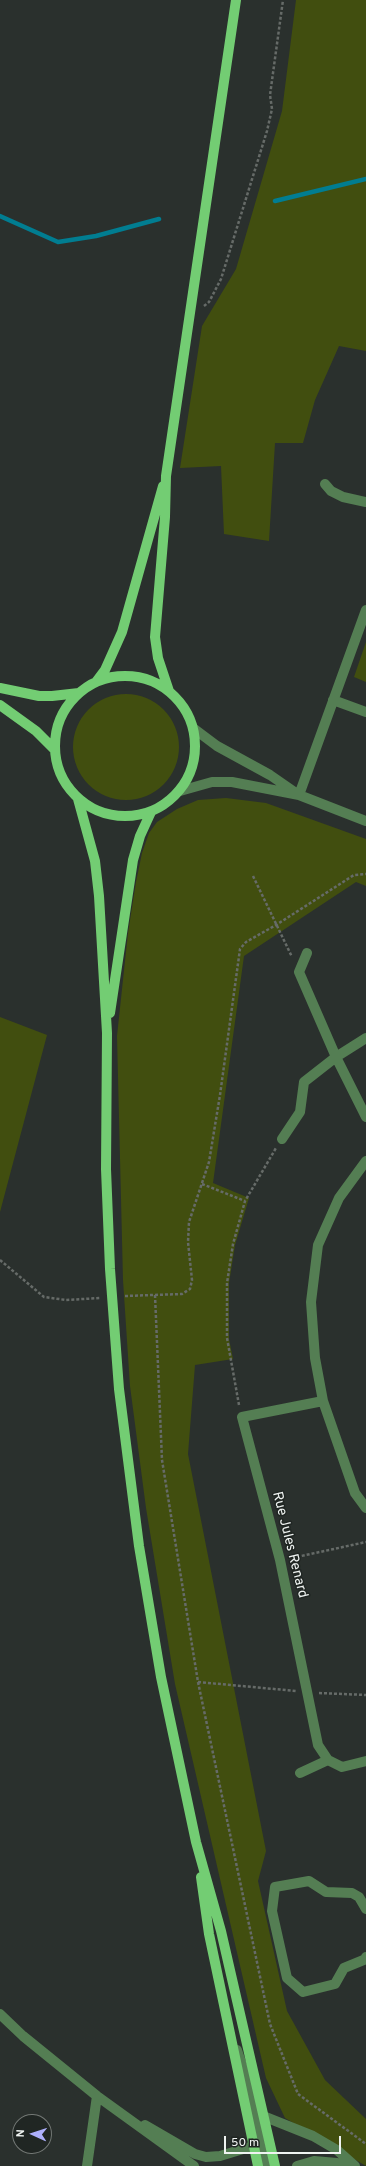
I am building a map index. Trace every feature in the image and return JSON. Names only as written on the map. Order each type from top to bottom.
[{"type":"main road","points":[[169,691],[158,658],[155,637],[165,517],[166,476],[236,0]]},
{"type":"main road","points":[[96,682],[106,670],[122,632],[153,516],[166,476]]},
{"type":"main road","points":[[121,676],[134,676],[146,679],[169,691],[180,701],[188,714],[193,728],[196,745],[194,761],[189,777],[180,791],[167,803],[151,812],[137,816],[122,817],[106,814],[92,809],[78,799],[62,778],[55,750],[56,734],[60,719],[68,705],[78,693],[96,682],[121,676]]},
{"type":"main road","points":[[0,688],[46,696],[78,693]]},
{"type":"main road","points":[[0,705],[36,731],[55,750]]},
{"type":"main road","points":[[78,799],[96,861],[99,896],[107,1033],[106,1116],[108,1220],[116,1344],[124,1433],[149,1613],[196,1842],[209,1934],[258,2166]]},
{"type":"main road","points":[[107,1033],[133,860],[140,836],[151,812]]},
{"type":"main road","points":[[196,1842],[221,1931],[274,2166]]},
{"type":"street","points":[[326,484],[331,491],[343,497],[366,502]]},
{"type":"street","points":[[299,795],[366,610]]},
{"type":"street","points":[[333,700],[366,712]]},
{"type":"street","points":[[193,728],[216,746],[270,775],[299,795]]},
{"type":"street","points":[[180,791],[206,783],[222,781],[299,795],[366,821]]},
{"type":"street","points":[[307,953],[299,972],[336,1057],[366,1117]]},
{"type":"street","points":[[282,1139],[300,1112],[304,1082],[336,1057],[366,1038]]},
{"type":"street","points":[[366,1160],[339,1198],[318,1245],[310,1302],[315,1358],[323,1401],[355,1492],[366,1508]]},
{"type":"street","points":[[242,1417],[323,1401]]},
{"type":"street","name":"Rue Jules Renard","points":[[242,1417],[280,1560],[318,1745],[328,1760]]},
{"type":"street","points":[[300,1773],[328,1760],[342,1767],[366,1761]]},
{"type":"street","points":[[366,1909],[359,1897],[352,1893],[326,1892],[309,1881],[275,1887],[272,1911],[287,1978],[303,1992],[335,1984],[344,1968],[366,1959],[366,1957]]},
{"type":"street","points":[[0,2014],[23,2036],[97,2096],[194,2166]]},
{"type":"street","points":[[228,2025],[245,2074],[261,2147],[274,2166]]},
{"type":"street","points":[[86,2166],[97,2096]]},
{"type":"street","points":[[117,2110],[195,2154],[206,2157],[220,2156],[253,2146],[264,2166]]},
{"type":"street","points":[[263,2116],[313,2136],[337,2150],[355,2166]]},
{"type":"street","points":[[297,2166],[314,2161],[337,2163],[347,2166]]},
{"type":"path","points":[[191,312],[202,308],[209,302],[221,279],[267,131],[272,109],[270,95],[283,0]]},
{"type":"path","points":[[366,874],[354,875],[276,925],[246,942],[240,949],[220,1095],[209,1162],[190,1222],[188,1242],[192,1280],[190,1289],[182,1294],[155,1295],[162,1460],[198,1682],[270,2024],[298,2094],[366,2144]]},
{"type":"path","points":[[253,876],[299,972]]},
{"type":"path","points":[[242,1417],[227,1338],[227,1283],[233,1244],[245,1201],[282,1139]]},
{"type":"path","points":[[202,1184],[245,1201]]},
{"type":"path","points":[[0,1260],[44,1297],[66,1300]]},
{"type":"path","points":[[280,1560],[366,1542]]},
{"type":"path","points":[[198,1682],[308,1693],[366,1695]]},
{"type":"green space","points":[[296,0],[366,0],[366,351],[339,346],[315,400],[303,443],[275,443],[269,541],[224,534],[221,466],[180,468],[202,326],[236,269],[282,111]]},
{"type":"green space","points":[[366,642],[366,682],[354,677]]},
{"type":"green space","points":[[126,694],[146,698],[163,710],[175,727],[179,747],[175,767],[163,784],[146,796],[126,800],[106,796],[89,784],[77,767],[73,747],[77,727],[89,710],[106,698]]},
{"type":"green space","points":[[226,798],[266,803],[366,839],[366,886],[356,882],[244,956],[213,1183],[249,1198],[235,1245],[229,1283],[229,1339],[233,1359],[195,1365],[188,1454],[266,1851],[258,1881],[287,2011],[325,2080],[366,2119],[366,2166],[285,2118],[266,2078],[175,1684],[146,1508],[130,1386],[123,1280],[117,1036],[128,933],[136,882],[142,853],[149,833],[157,822],[177,809],[198,800]]},
{"type":"green space","points":[[0,1017],[47,1035],[0,1212]]},
{"type":"waterway","points":[[275,201],[366,179]]},
{"type":"waterway","points":[[0,216],[58,242],[96,236],[159,219]]}]
